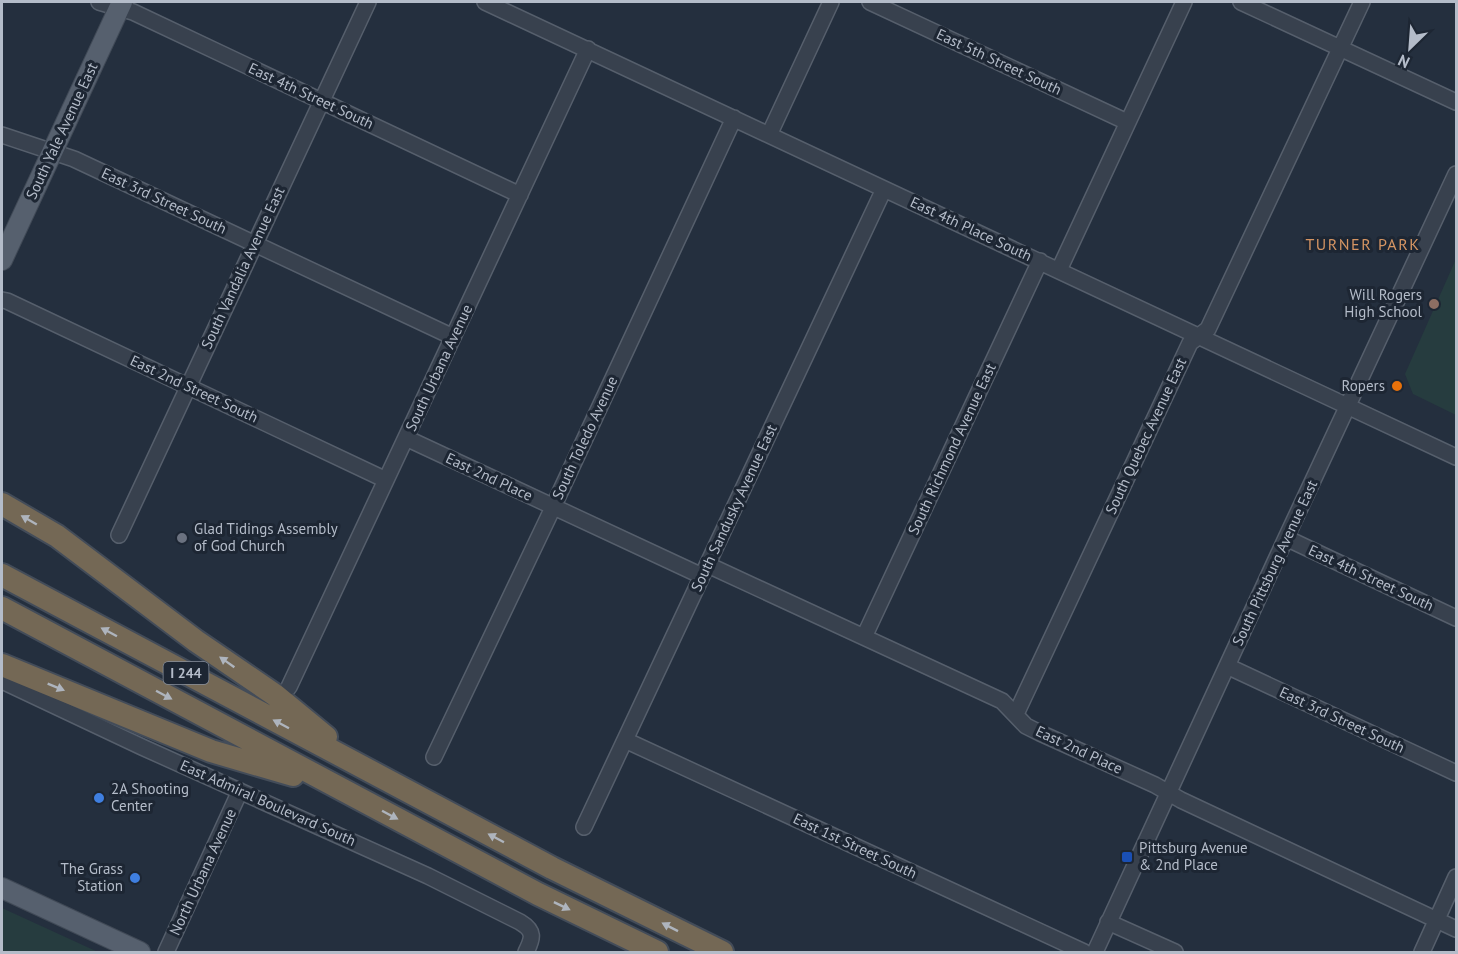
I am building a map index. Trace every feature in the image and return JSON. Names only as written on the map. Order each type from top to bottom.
[{"type":"highway","points":[[2,504],[57,536],[196,641],[275,696],[370,771]]},
{"type":"highway","name":"I 244","points":[[2,575],[552,868],[722,952]]},
{"type":"highway","name":"I 244","points":[[2,608],[538,894],[657,952]]},
{"type":"highway","points":[[2,665],[211,751],[338,788]]},
{"type":"main road","name":"South Yale Avenue East","points":[[2,260],[120,5]]},
{"type":"main road","points":[[2,888],[140,952]]},
{"type":"street","name":"East 4th Street South","points":[[99,2],[120,5],[520,195]]},
{"type":"street","name":"South Vandalia Avenue East","points":[[119,535],[368,2]]},
{"type":"street","name":"East 4th Place South","points":[[485,2],[502,5],[588,49],[769,135],[1456,457]]},
{"type":"street","points":[[769,135],[831,2]]},
{"type":"street","name":"East 5th Street South","points":[[870,2],[1127,122]]},
{"type":"street","points":[[1059,270],[1184,2]]},
{"type":"street","points":[[1241,2],[1456,102]]},
{"type":"street","name":"South Quebec Avenue East","points":[[1016,714],[1190,343],[1208,329],[1362,2]]},
{"type":"street","name":"South Urbana Avenue","points":[[289,687],[588,49]]},
{"type":"street","name":"South Toledo Avenue","points":[[434,757],[734,118]]},
{"type":"street","name":"East 3rd Street South","points":[[2,135],[74,159],[453,337]]},
{"type":"street","name":"South Pittsburg Avenue East","points":[[1095,952],[1456,174]]},
{"type":"street","name":"South Sandusky Avenue East","points":[[584,827],[884,189]]},
{"type":"street","name":"South Richmond Avenue East","points":[[864,637],[1040,261]]},
{"type":"street","name":"East 2nd Street South","points":[[2,300],[386,480]]},
{"type":"street","name":"East 2nd Place","points":[[406,438],[553,507],[864,637],[1002,701],[1026,726],[1456,929]]},
{"type":"street","name":"East 4th Street South","points":[[1286,538],[1456,618]]},
{"type":"street","name":"East 3rd Street South","points":[[1227,666],[1456,773]]},
{"type":"street","name":"East Admiral Boulevard South","points":[[2,681],[428,876],[520,922],[531,932],[526,952]]},
{"type":"street","name":"East 1st Street South","points":[[626,740],[1084,952]]},
{"type":"street","name":"North Urbana Avenue","points":[[166,952],[240,790]]},
{"type":"street","points":[[1422,952],[1456,877]]},
{"type":"street","points":[[1108,922],[1175,952]]},
{"type":"green space","points":[[1456,259],[1456,415],[1413,394],[1405,374]]},
{"type":"green space","points":[[2,908],[98,952],[2,952]]},
{"type":"place","name":"Will Rogers High School","points":[[1434,304]]},
{"type":"place","name":"Ropers","points":[[1397,386]]},
{"type":"place","name":"Glad Tidings Assembly of God Church","points":[[182,538]]},
{"type":"place","name":"2A Shooting Center","points":[[99,798]]},
{"type":"place","name":"Pittsburg Avenue & 2nd Place","points":[[1127,857]]},
{"type":"place","name":"The Grass Station","points":[[135,878]]},
{"type":"district","name":"TURNER PARK","points":[[1363,244]]}]
